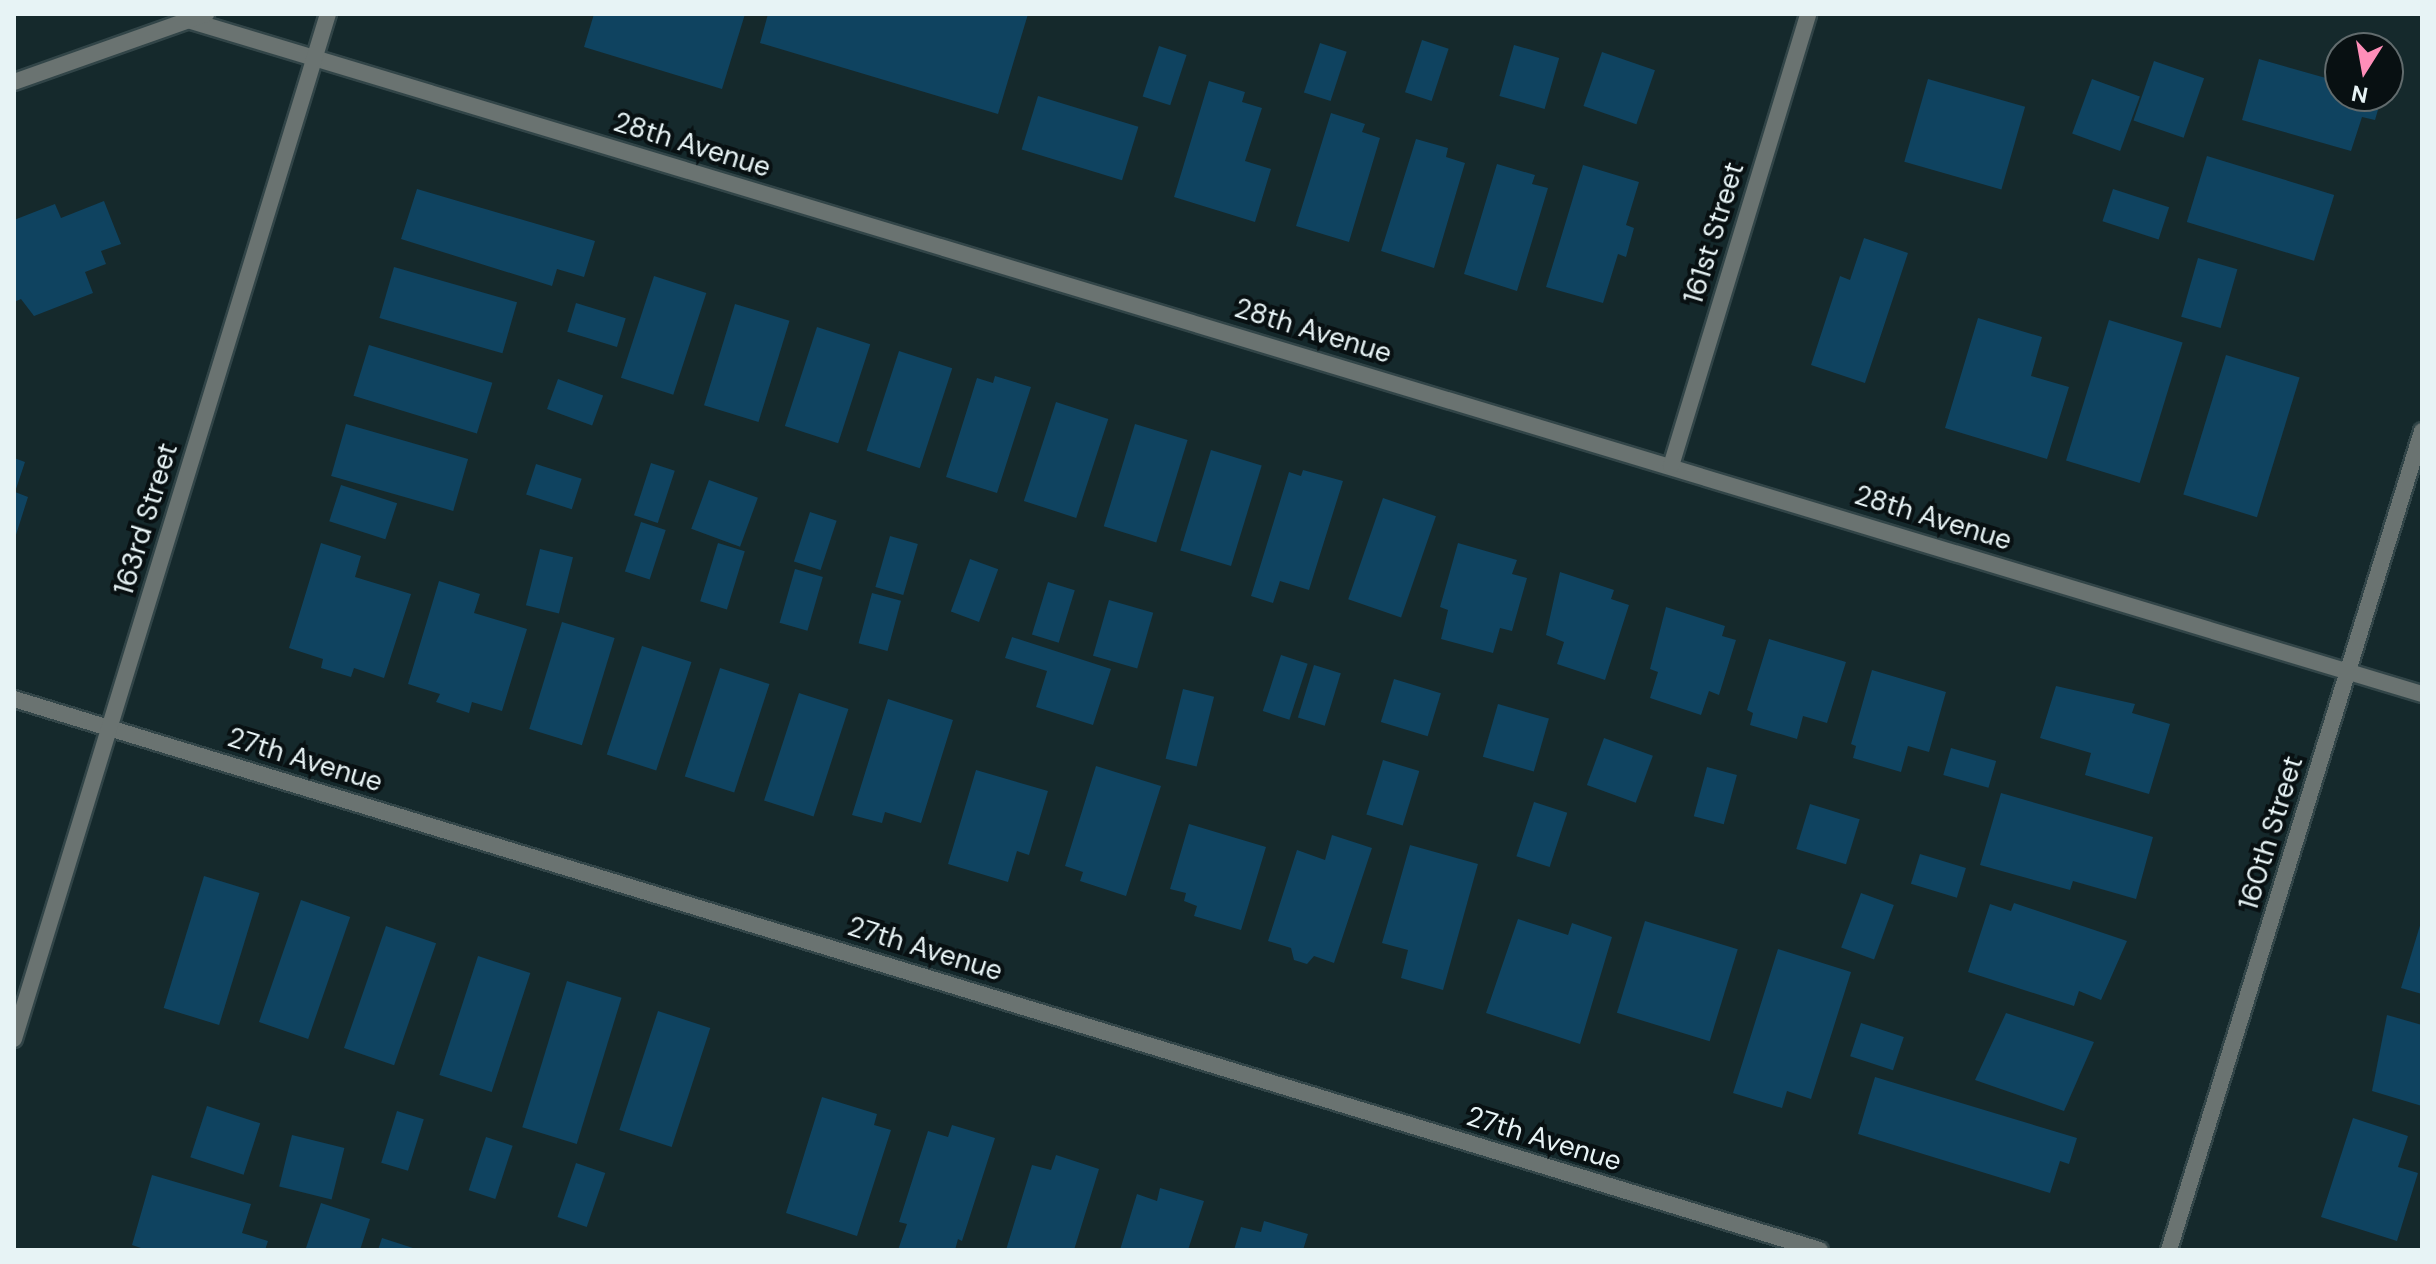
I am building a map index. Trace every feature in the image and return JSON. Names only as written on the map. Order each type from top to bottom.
[{"type":"street","points":[[14,82],[206,14]]},
{"type":"street","name":"163rd Street","points":[[14,1039],[328,14]]},
{"type":"street","name":"161st Street","points":[[1671,466],[1808,14]]},
{"type":"street","name":"28th Avenue","points":[[188,20],[2422,694]]},
{"type":"street","name":"160th Street","points":[[2169,1250],[2422,431]]},
{"type":"street","name":"27th Avenue","points":[[14,699],[1820,1250]]},
{"type":"building","points":[[594,14],[745,14],[722,89],[584,47]]},
{"type":"building","points":[[768,14],[1028,14],[998,114],[760,43]]},
{"type":"building","points":[[1422,40],[1449,49],[1432,101],[1405,92]]},
{"type":"building","points":[[1320,43],[1347,52],[1331,101],[1304,92]]},
{"type":"building","points":[[1514,45],[1559,58],[1545,109],[1499,96]]},
{"type":"building","points":[[1159,46],[1187,55],[1170,105],[1143,96]]},
{"type":"building","points":[[1602,52],[1655,70],[1636,124],[1583,106]]},
{"type":"building","points":[[2259,59],[2324,77],[2324,112],[2377,112],[2375,120],[2362,117],[2351,151],[2242,120]]},
{"type":"building","points":[[2154,61],[2204,78],[2184,138],[2133,121]]},
{"type":"building","points":[[1928,79],[2025,107],[2001,190],[1904,162]]},
{"type":"building","points":[[2092,79],[2140,96],[2120,151],[2072,134]]},
{"type":"building","points":[[1209,81],[1245,92],[1242,102],[1262,108],[1245,161],[1271,169],[1255,222],[1174,197]]},
{"type":"building","points":[[1038,96],[1138,127],[1122,180],[1022,150]]},
{"type":"building","points":[[1331,113],[1365,124],[1362,132],[1380,138],[1349,242],[1296,226]]},
{"type":"building","points":[[1416,139],[1448,148],[1446,157],[1465,163],[1434,268],[1381,251]]},
{"type":"building","points":[[2207,156],[2334,195],[2314,261],[2187,222]]},
{"type":"building","points":[[1497,164],[1535,175],[1532,184],[1548,188],[1517,291],[1464,274]]},
{"type":"building","points":[[1583,165],[1639,182],[1626,225],[1634,228],[1626,257],[1618,254],[1603,303],[1546,287]]},
{"type":"building","points":[[417,189],[595,241],[584,277],[557,269],[552,286],[401,239]]},
{"type":"building","points":[[2113,189],[2169,207],[2159,240],[2102,221]]},
{"type":"building","points":[[104,201],[121,244],[101,251],[106,264],[85,272],[93,293],[34,316],[21,299],[14,302],[14,220],[55,204],[61,218]]},
{"type":"building","points":[[1864,238],[1908,253],[1865,383],[1811,365],[1840,276],[1850,280]]},
{"type":"building","points":[[2198,258],[2237,269],[2221,328],[2181,317]]},
{"type":"building","points":[[394,267],[517,302],[502,353],[379,318]]},
{"type":"building","points":[[654,276],[706,293],[673,395],[621,378]]},
{"type":"building","points":[[576,303],[626,318],[617,347],[567,332]]},
{"type":"building","points":[[735,304],[790,321],[759,422],[704,405]]},
{"type":"building","points":[[1978,318],[2042,337],[2031,376],[2069,387],[2047,459],[1945,428]]},
{"type":"building","points":[[2109,320],[2183,343],[2140,483],[2066,461]]},
{"type":"building","points":[[817,327],[870,344],[838,443],[785,426]]},
{"type":"building","points":[[369,345],[492,383],[477,433],[354,396]]},
{"type":"building","points":[[899,351],[952,368],[920,468],[867,451]]},
{"type":"building","points":[[2226,355],[2300,378],[2257,517],[2183,495]]},
{"type":"building","points":[[995,376],[1031,387],[997,493],[946,477],[977,378],[993,383]]},
{"type":"building","points":[[558,379],[603,395],[592,425],[547,409]]},
{"type":"building","points":[[1056,402],[1108,419],[1076,518],[1024,501]]},
{"type":"building","points":[[346,424],[468,459],[453,511],[331,476]]},
{"type":"building","points":[[1135,424],[1188,440],[1156,542],[1104,526]]},
{"type":"building","points":[[1211,450],[1262,465],[1231,566],[1180,550]]},
{"type":"building","points":[[14,458],[25,462],[15,492],[28,497],[15,538]]},
{"type":"building","points":[[651,463],[675,471],[658,523],[634,515]]},
{"type":"building","points":[[536,464],[582,479],[572,509],[526,494]]},
{"type":"building","points":[[1303,470],[1343,481],[1309,590],[1280,581],[1273,603],[1251,596],[1289,472],[1301,476]]},
{"type":"building","points":[[709,480],[758,498],[740,547],[691,529]]},
{"type":"building","points":[[341,485],[397,503],[385,539],[329,521]]},
{"type":"building","points":[[1383,498],[1436,516],[1401,617],[1348,599]]},
{"type":"building","points":[[810,512],[837,521],[821,570],[794,561]]},
{"type":"building","points":[[641,522],[666,530],[650,579],[625,571]]},
{"type":"building","points":[[890,536],[918,544],[903,595],[875,587]]},
{"type":"building","points":[[321,543],[361,556],[355,577],[411,594],[384,678],[354,668],[351,677],[321,668],[323,659],[289,648]]},
{"type":"building","points":[[718,543],[745,551],[727,610],[700,601]]},
{"type":"building","points":[[1458,543],[1517,560],[1512,574],[1527,578],[1512,631],[1500,628],[1493,653],[1441,639],[1448,610],[1440,607]]},
{"type":"building","points":[[540,549],[573,557],[559,614],[526,605]]},
{"type":"building","points":[[970,559],[998,569],[979,622],[951,612]]},
{"type":"building","points":[[795,569],[823,577],[807,631],[780,623]]},
{"type":"building","points":[[1560,572],[1614,590],[1611,599],[1629,605],[1605,680],[1557,664],[1564,642],[1546,635]]},
{"type":"building","points":[[439,581],[480,594],[474,613],[527,629],[502,711],[472,702],[469,713],[436,702],[440,694],[408,684]]},
{"type":"building","points":[[1048,582],[1075,590],[1059,643],[1032,635]]},
{"type":"building","points":[[872,593],[901,601],[888,651],[859,643]]},
{"type":"building","points":[[1109,600],[1153,613],[1137,668],[1093,656]]},
{"type":"building","points":[[1666,607],[1725,626],[1722,636],[1736,640],[1719,695],[1709,691],[1701,715],[1650,698],[1658,672],[1650,669]]},
{"type":"building","points":[[562,622],[615,638],[582,745],[529,729]]},
{"type":"building","points":[[1012,637],[1111,669],[1093,725],[1036,707],[1047,671],[1005,658]]},
{"type":"building","points":[[1769,639],[1846,662],[1827,723],[1803,716],[1797,739],[1750,725],[1753,713],[1747,710]]},
{"type":"building","points":[[642,646],[691,662],[656,770],[607,754]]},
{"type":"building","points":[[1281,655],[1308,664],[1289,720],[1263,711]]},
{"type":"building","points":[[1314,665],[1341,673],[1325,726],[1298,718]]},
{"type":"building","points":[[720,668],[769,684],[734,792],[685,776]]},
{"type":"building","points":[[1872,670],[1946,692],[1929,752],[1908,746],[1901,772],[1853,758],[1856,746],[1851,744]]},
{"type":"building","points":[[1394,679],[1441,693],[1428,736],[1381,722]]},
{"type":"building","points":[[2056,686],[2135,704],[2132,713],[2170,724],[2149,794],[2085,775],[2091,753],[2040,738]]},
{"type":"building","points":[[1183,689],[1214,697],[1197,767],[1166,759]]},
{"type":"building","points":[[799,693],[848,709],[814,817],[764,800]]},
{"type":"building","points":[[888,699],[953,720],[921,823],[885,812],[882,823],[852,815]]},
{"type":"building","points":[[1498,704],[1549,719],[1534,771],[1483,757]]},
{"type":"building","points":[[1604,738],[1653,756],[1636,803],[1587,785]]},
{"type":"building","points":[[1951,748],[1996,761],[1988,788],[1943,775]]},
{"type":"building","points":[[1383,760],[1419,771],[1403,826],[1366,815]]},
{"type":"building","points":[[1096,766],[1161,786],[1126,896],[1080,881],[1083,872],[1065,866]]},
{"type":"building","points":[[1707,767],[1737,775],[1724,824],[1694,816]]},
{"type":"building","points":[[976,770],[1048,791],[1029,855],[1017,851],[1008,882],[948,864]]},
{"type":"building","points":[[2001,793],[2153,837],[2136,899],[2073,881],[2070,890],[1980,865]]},
{"type":"building","points":[[1534,802],[1567,813],[1550,867],[1516,856]]},
{"type":"building","points":[[1810,804],[1860,819],[1846,864],[1796,849]]},
{"type":"building","points":[[1189,824],[1266,847],[1241,930],[1194,916],[1197,906],[1184,901],[1186,893],[1170,889]]},
{"type":"building","points":[[1332,835],[1372,848],[1334,963],[1314,956],[1307,964],[1294,960],[1291,948],[1268,941],[1297,850],[1325,860]]},
{"type":"building","points":[[1410,845],[1478,864],[1443,990],[1401,978],[1408,950],[1382,943]]},
{"type":"building","points":[[1920,854],[1966,868],[1957,898],[1911,884]]},
{"type":"building","points":[[204,876],[259,893],[219,1025],[164,1008]]},
{"type":"building","points":[[1861,893],[1894,905],[1874,959],[1841,948]]},
{"type":"building","points":[[301,900],[350,917],[308,1039],[259,1022]]},
{"type":"building","points":[[2014,903],[2127,941],[2101,1000],[2079,991],[2074,1006],[1968,972],[1990,904],[2011,911]]},
{"type":"building","points":[[1518,919],[1568,935],[1572,923],[1612,937],[1580,1044],[1486,1013]]},
{"type":"building","points":[[2422,919],[2422,994],[2401,988]]},
{"type":"building","points":[[1645,921],[1738,949],[1710,1041],[1617,1013]]},
{"type":"building","points":[[386,926],[436,943],[394,1065],[344,1048]]},
{"type":"building","points":[[1778,949],[1851,972],[1811,1099],[1787,1091],[1782,1108],[1733,1093]]},
{"type":"building","points":[[478,956],[530,973],[492,1092],[439,1075]]},
{"type":"building","points":[[567,981],[622,998],[577,1144],[522,1127]]},
{"type":"building","points":[[658,1011],[710,1028],[672,1147],[619,1130]]},
{"type":"building","points":[[2006,1013],[2094,1042],[2064,1111],[1975,1080]]},
{"type":"building","points":[[2387,1015],[2422,1025],[2422,1106],[2372,1091]]},
{"type":"building","points":[[1861,1023],[1904,1037],[1893,1070],[1850,1056]]},
{"type":"building","points":[[1875,1077],[2077,1138],[2069,1164],[2060,1161],[2050,1193],[1858,1134]]},
{"type":"building","points":[[822,1097],[877,1114],[874,1125],[891,1130],[857,1236],[786,1213]]},
{"type":"building","points":[[207,1106],[260,1123],[244,1175],[190,1157]]},
{"type":"building","points":[[397,1111],[424,1119],[408,1171],[381,1163]]},
{"type":"building","points":[[2353,1118],[2408,1136],[2398,1167],[2418,1173],[2397,1241],[2321,1217]]},
{"type":"building","points":[[952,1125],[995,1138],[962,1241],[958,1239],[955,1250],[898,1250],[907,1224],[899,1222],[928,1131],[948,1137]]},
{"type":"building","points":[[292,1135],[344,1148],[332,1199],[279,1186]]},
{"type":"building","points":[[486,1137],[513,1146],[495,1199],[469,1190]]},
{"type":"building","points":[[1056,1155],[1099,1169],[1074,1250],[1006,1250],[1032,1165],[1051,1170]]},
{"type":"building","points":[[576,1163],[605,1173],[587,1227],[557,1217]]},
{"type":"building","points":[[152,1175],[251,1204],[242,1233],[268,1241],[265,1250],[147,1250],[132,1245]]},
{"type":"building","points":[[1160,1188],[1204,1201],[1188,1250],[1120,1250],[1137,1194],[1157,1201]]},
{"type":"building","points":[[321,1203],[370,1219],[360,1250],[306,1248]]},
{"type":"building","points":[[1264,1221],[1308,1234],[1303,1250],[1234,1250],[1241,1227],[1261,1232]]},
{"type":"building","points":[[382,1238],[416,1249],[416,1250],[378,1250]]}]
